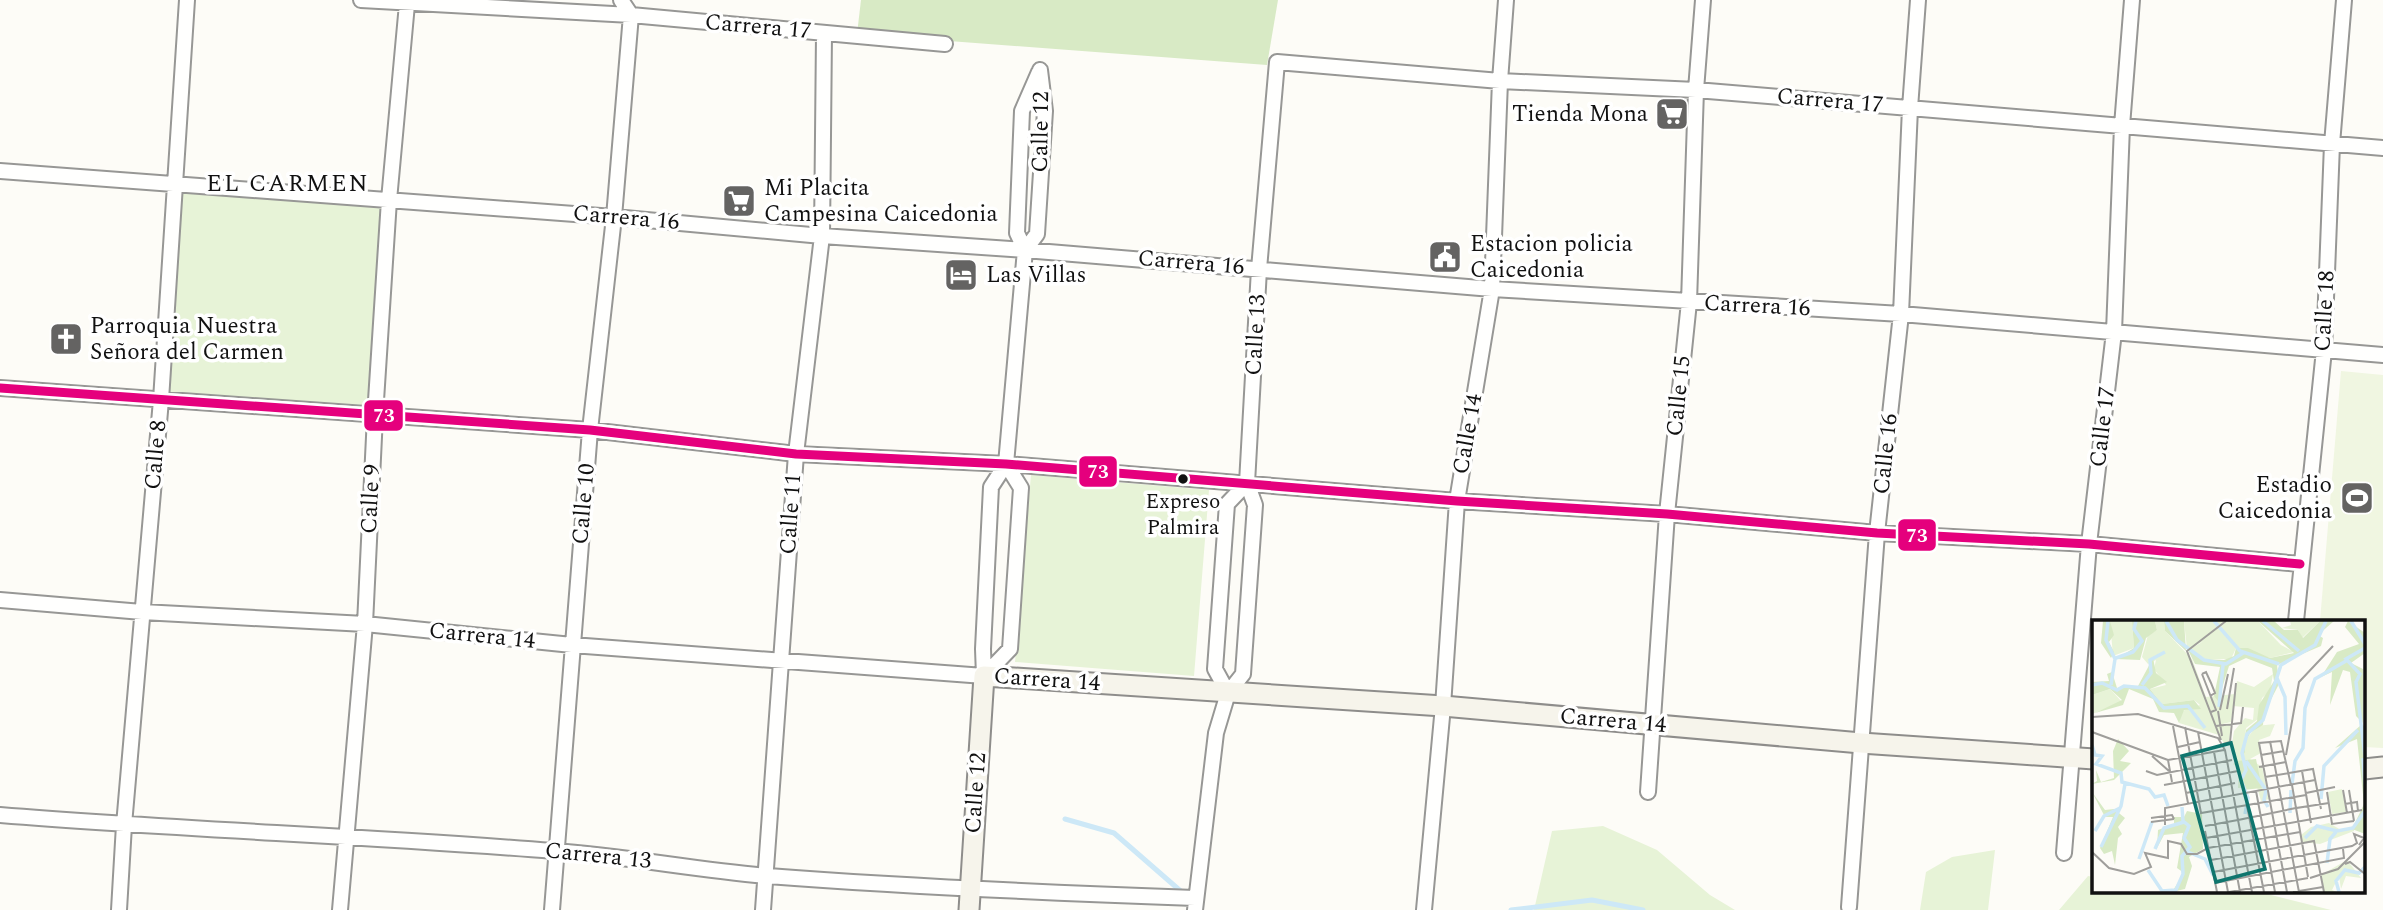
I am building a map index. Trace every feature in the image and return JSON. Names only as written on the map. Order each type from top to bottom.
[{"type":"main road","name":"Carrera 14","points":[[984,676],[1443,706],[1861,743],[2092,759]]},
{"type":"main road","name":"Calle 12","points":[[970,900],[984,676]]},
{"type":"street","name":"Calle 8","points":[[119,910],[161,400],[187,0]]},
{"type":"street","name":"Carrera 17","points":[[360,0],[631,15],[945,44]]},
{"type":"street","points":[[621,0],[631,15]]},
{"type":"street","name":"Calle 14","points":[[1424,910],[1443,706],[1457,501],[1492,289],[1500,80],[1506,0]]},
{"type":"street","name":"Calle 15","points":[[1648,792],[1667,514],[1689,302],[1696,90],[1703,0]]},
{"type":"street","name":"Calle 16","points":[[1849,907],[1877,533],[1901,314],[1910,108],[1918,0]]},
{"type":"street","name":"Calle 17","points":[[2064,853],[2074,757],[2089,544],[2113,332],[2122,126],[2132,0]]},
{"type":"street","name":"Calle 18","points":[[2296,620],[2324,350],[2332,144],[2344,0]]},
{"type":"street","name":"Calle 9","points":[[340,910],[365,624],[374,416],[389,200],[407,4]]},
{"type":"street","name":"Calle 10","points":[[552,910],[590,429],[614,216],[631,15]]},
{"type":"street","name":"Calle 11","points":[[763,910],[796,454],[822,236],[824,34]]},
{"type":"street","name":"Carrera 17","points":[[1277,62],[1500,80],[1696,90],[2383,148]]},
{"type":"street","name":"Calle 13","points":[[1195,904],[1216,733],[1228,693],[1243,674],[1255,505],[1247,483],[1259,269],[1277,62]]},
{"type":"street","name":"Calle 12","points":[[984,676],[990,487],[1006,464],[1026,250],[1037,234],[1045,111],[1040,70],[1022,111],[1017,233],[1026,250]]},
{"type":"street","name":"Carrera 16","points":[[0,171],[614,216],[822,236],[1026,250],[1492,289],[1901,314],[2383,355]]},
{"type":"street","points":[[0,388],[590,429],[796,454],[1006,464],[1457,501],[1667,514],[1877,533],[2089,544],[2300,564]]},
{"type":"street","points":[[984,676],[1010,649],[1021,488],[1006,464]]},
{"type":"street","points":[[1228,693],[1215,669],[1227,504],[1247,483]]},
{"type":"street","name":"Carrera 14","points":[[0,600],[142,612],[365,624],[572,645],[984,676]]},
{"type":"street","name":"Carrera 13","points":[[0,815],[124,825],[345,835],[558,851],[970,900],[1195,904]]},
{"type":"green space","points":[[861,0],[1278,0],[1267,65],[857,34]]},
{"type":"green space","points":[[176,185],[389,200],[375,416],[161,400]]},
{"type":"green space","name":"Estadio Caicedonia","points":[[2341,371],[2383,375],[2383,748],[2366,747],[2366,620],[2320,620]]},
{"type":"green space","points":[[1031,475],[1209,490],[1194,676],[1015,662]]},
{"type":"green space","points":[[1603,826],[1657,850],[1710,895],[1735,910],[1534,910],[1552,831]]},
{"type":"green space","points":[[1995,850],[1988,910],[1920,910],[1926,872],[1952,857]]},
{"type":"green space","points":[[2088,876],[2092,877],[2092,892],[2259,892],[2331,910],[2059,910]]},
{"type":"waterway","points":[[1065,819],[1114,833],[1184,894]]},
{"type":"waterway","points":[[1511,910],[1592,900],[1643,910]]},
{"type":"transit line","name":"73","points":[[0,388],[590,430],[796,454],[1006,464],[1457,501],[1667,514],[1877,533],[2089,544],[2300,564]]},
{"type":"place","name":"Tienda Mona","points":[[1672,114]]},
{"type":"place","name":"Mi Placita Campesina Caicedonia","points":[[739,201]]},
{"type":"place","name":"Estacion policia Caicedonia","points":[[1445,257]]},
{"type":"place","name":"Las Villas","points":[[961,275]]},
{"type":"place","name":"Parroquia Nuestra Señora del Carmen","points":[[66,339]]},
{"type":"place","name":"Expreso Palmira","points":[[1183,479]]},
{"type":"place","name":"Estadio Caicedonia","points":[[2357,498]]},
{"type":"district","name":"EL CARMEN","points":[[288,184]]}]
